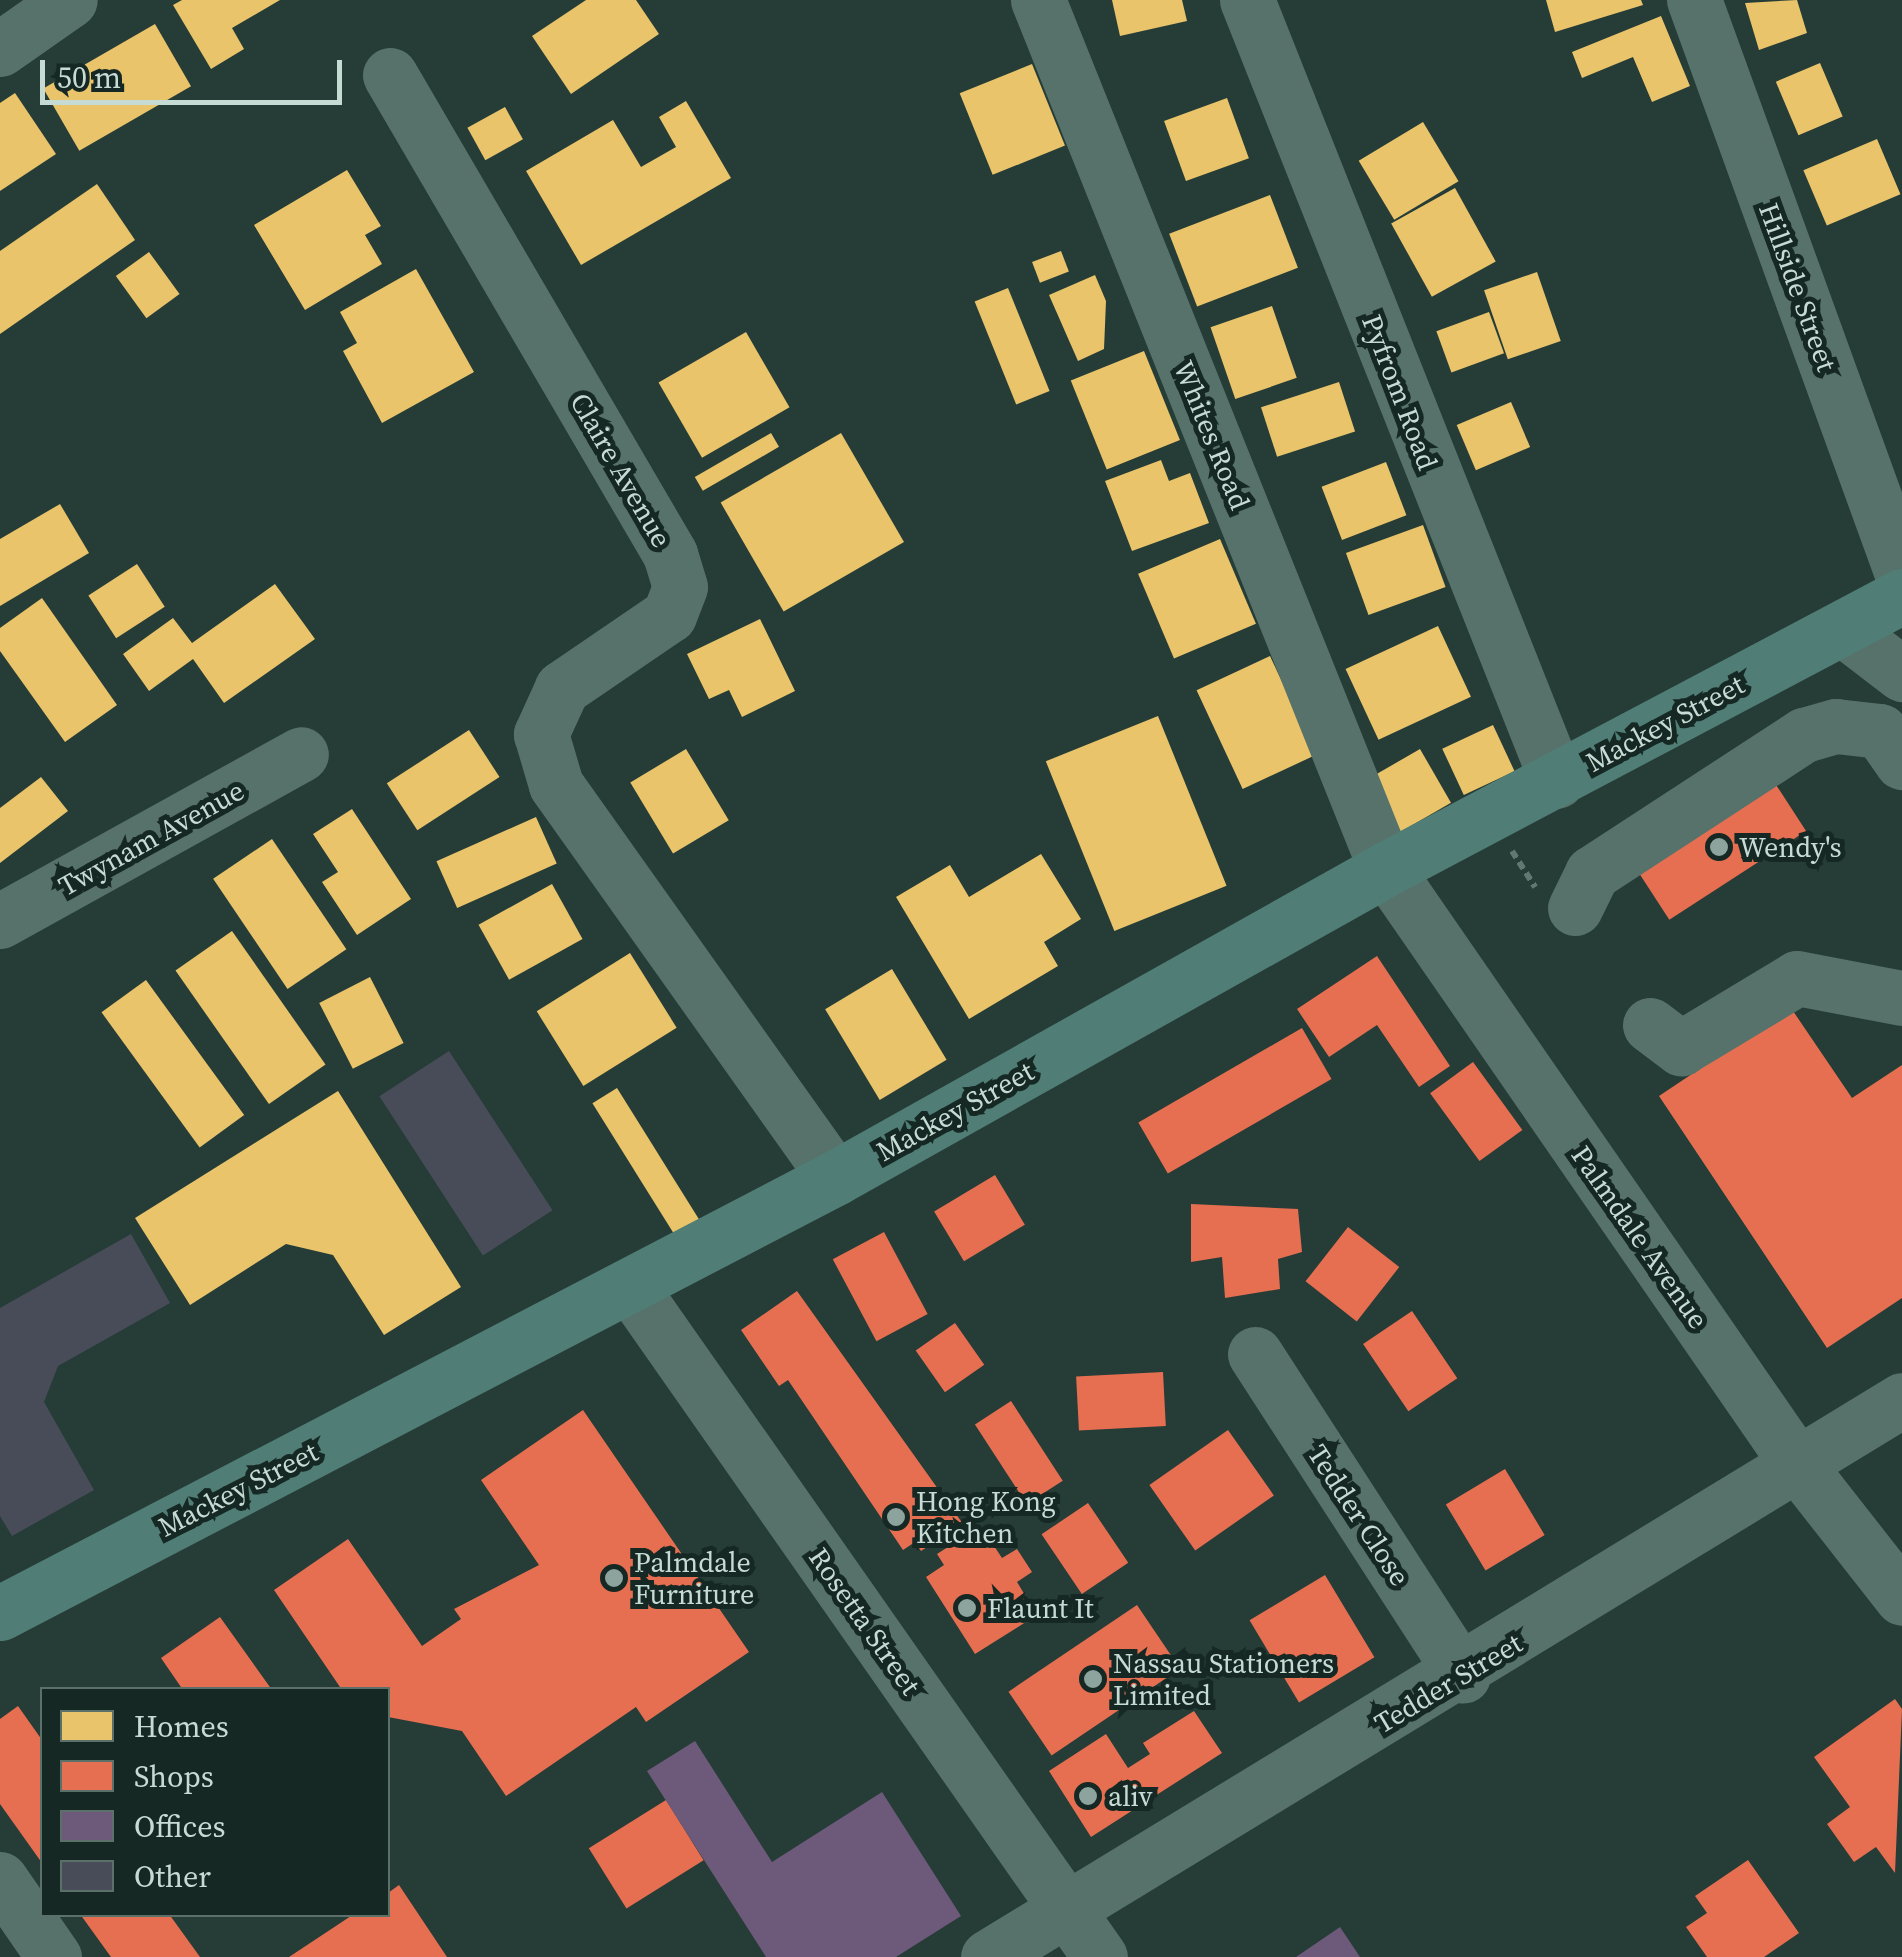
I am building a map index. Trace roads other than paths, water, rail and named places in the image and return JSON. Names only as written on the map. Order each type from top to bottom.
[{"type":"main road","name":"Mackey Street","points":[[0,1613],[835,1178],[1386,870],[1902,596]]},
{"type":"street","points":[[0,49],[70,0]]},
{"type":"street","name":"Whites Road","points":[[1038,0],[1386,870]]},
{"type":"street","name":"Pyfrom Road","points":[[1247,0],[1557,781]]},
{"type":"street","name":"Hillside Street","points":[[1694,0],[1902,574]]},
{"type":"street","name":"Claire Avenue","points":[[390,76],[670,554],[680,586],[669,615],[562,688],[541,734],[556,786],[835,1178]]},
{"type":"street","points":[[1842,628],[1902,674]]},
{"type":"street","points":[[1576,908],[1592,872],[1804,735],[1836,726],[1880,731],[1902,762]]},
{"type":"street","name":"Twynam Avenue","points":[[0,921],[301,754]]},
{"type":"street","name":"Palmdale Avenue","points":[[1386,870],[1797,1464],[1902,1598]]},
{"type":"street","points":[[1650,1025],[1681,1048],[1797,978],[1902,998]]},
{"type":"street","name":"Rosetta Street","points":[[630,1286],[1100,1957]]},
{"type":"street","name":"Tedder Close","points":[[1255,1354],[1463,1676]]},
{"type":"street","name":"Tedder Street","points":[[988,1957],[1065,1907],[1463,1676],[1902,1400]]},
{"type":"street","points":[[0,1879],[54,1957]]},
{"type":"place","name":"Wendy's","points":[[1719,847]]},
{"type":"place","name":"Hong Kong Kitchen","points":[[896,1517]]},
{"type":"place","name":"Palmdale Furniture","points":[[614,1578]]},
{"type":"place","name":"Flaunt It","points":[[967,1608]]},
{"type":"place","name":"Nassau Stationers Limited","points":[[1093,1679]]},
{"type":"place","name":"aliv","points":[[1088,1796]]}]
